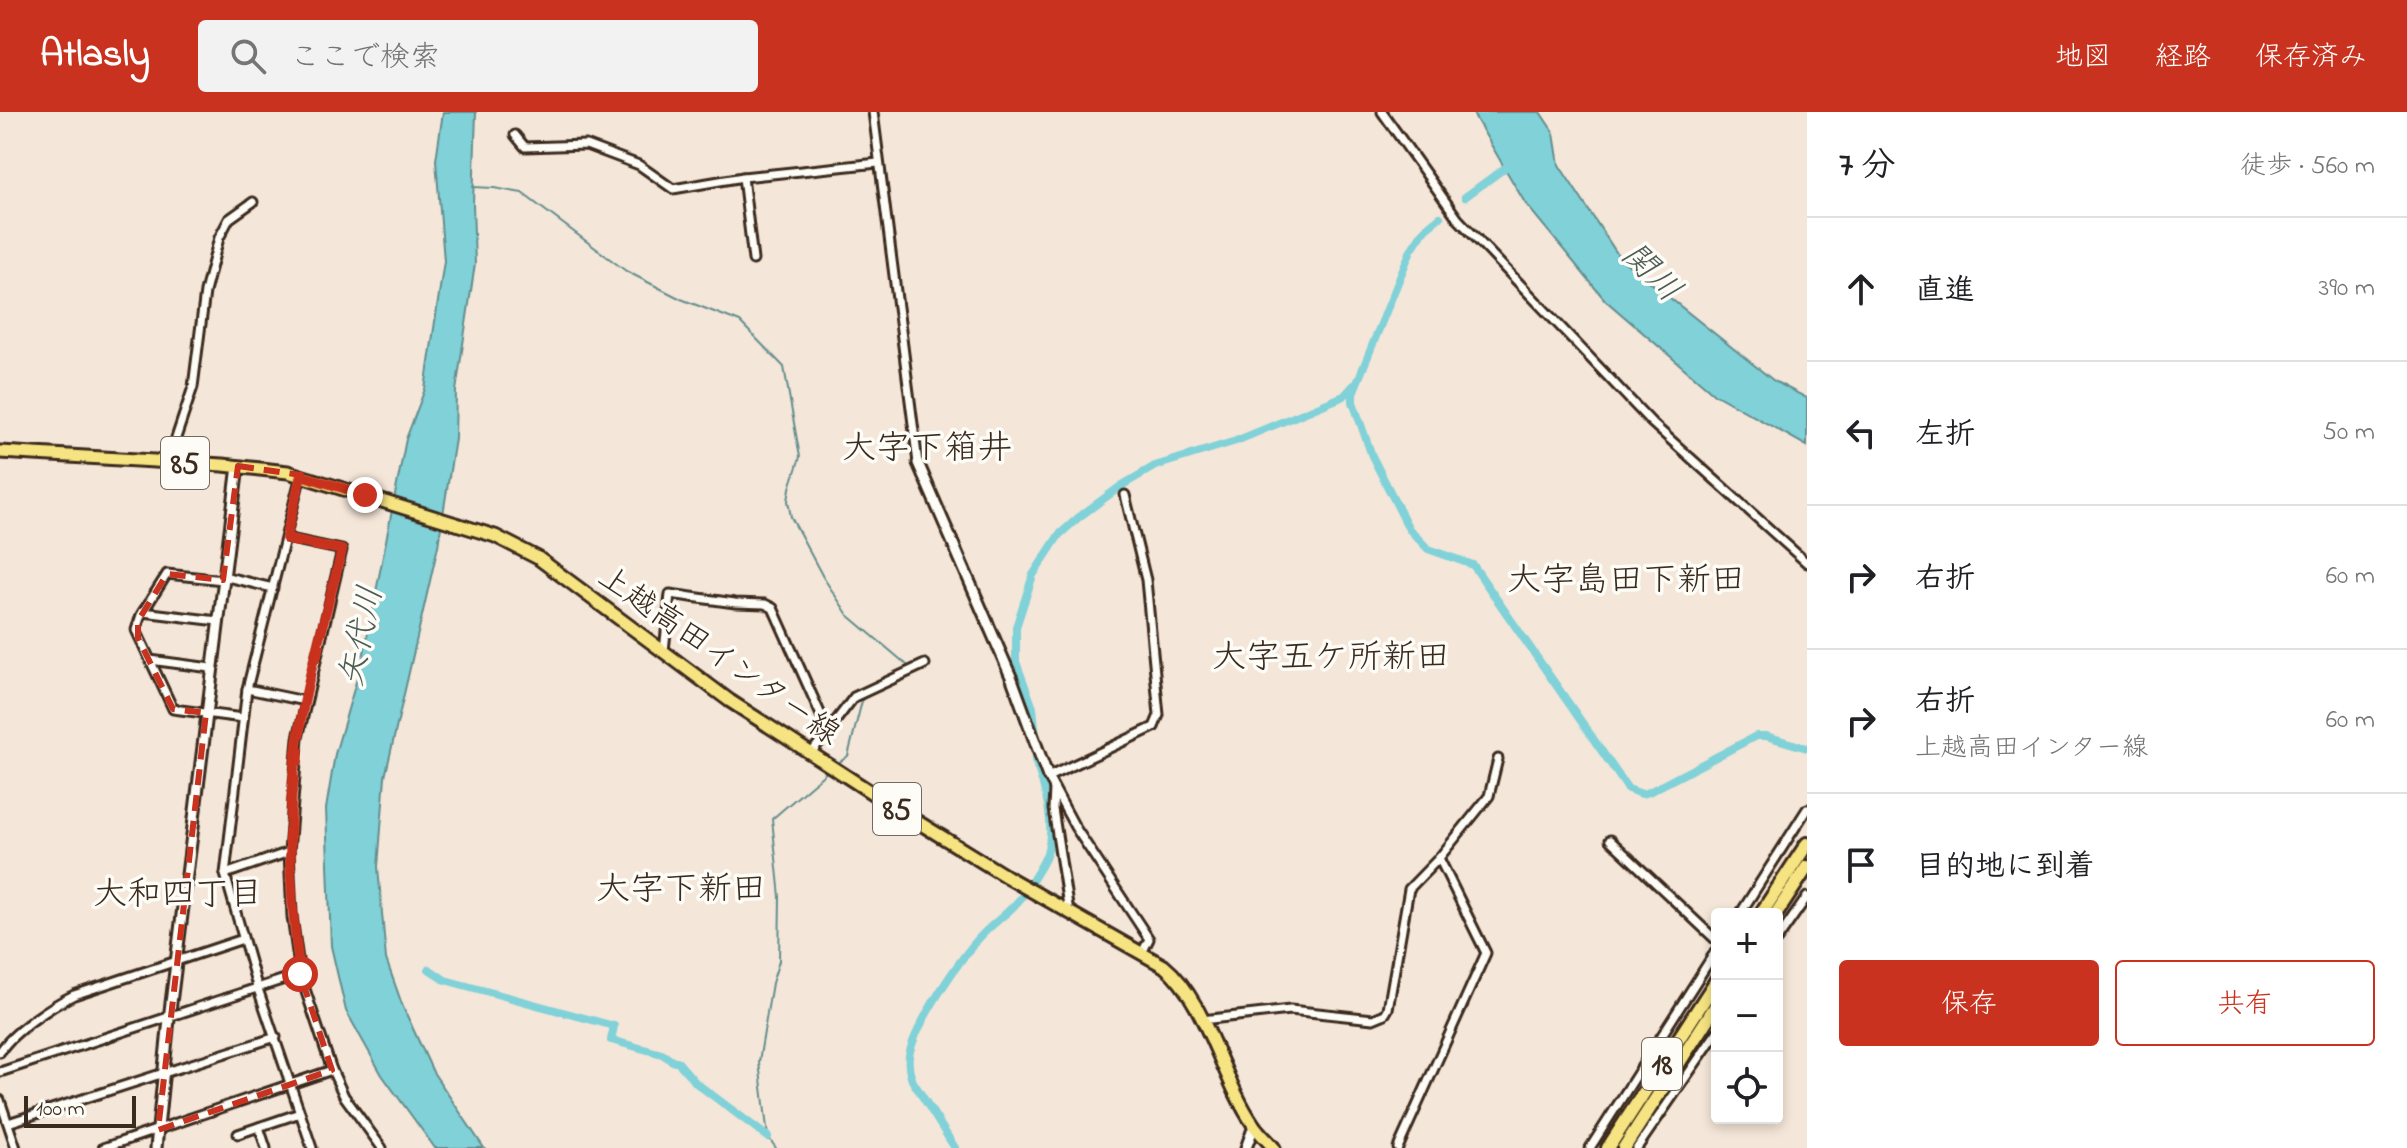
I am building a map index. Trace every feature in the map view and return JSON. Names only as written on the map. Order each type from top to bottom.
[{"type":"highway","points":[[1765,908],[1807,844]]},
{"type":"highway","points":[[1780,908],[1807,867]]},
{"type":"highway","name":"18","points":[[1608,1148],[1711,989]]},
{"type":"highway","name":"18","points":[[1624,1148],[1711,1013]]},
{"type":"main road","name":"上越高田インター線","points":[[0,452],[238,466],[301,475],[459,523],[495,536],[538,558],[730,701],[900,811],[1164,966],[1178,979],[1202,1020],[1254,1126],[1274,1148]]},
{"type":"street","points":[[873,112],[918,463],[1012,679],[1048,777],[1075,827],[1149,939],[1142,953]]},
{"type":"street","points":[[1382,112],[1458,219],[1652,423],[1807,563]]},
{"type":"street","points":[[515,135],[525,147],[586,145],[639,165],[673,189],[743,177],[878,163]]},
{"type":"street","points":[[743,177],[753,260]]},
{"type":"street","points":[[168,462],[193,387],[205,292],[219,238],[229,219],[253,202]]},
{"type":"street","points":[[156,1148],[211,668],[238,466]]},
{"type":"street","points":[[301,475],[247,689],[225,874],[257,986],[312,1148]]},
{"type":"street","points":[[1048,777],[1154,727],[1159,715],[1146,580],[1125,495]]},
{"type":"street","points":[[286,538],[342,550],[305,701],[294,762],[289,852],[292,917],[300,974],[332,1070],[344,1096],[382,1148]]},
{"type":"street","points":[[243,718],[173,709],[136,630],[143,612],[167,574],[223,578],[273,588]]},
{"type":"street","points":[[664,653],[670,594],[765,604],[773,608],[829,733]]},
{"type":"street","points":[[143,612],[218,621]]},
{"type":"street","points":[[150,660],[211,668]]},
{"type":"street","points":[[812,752],[854,697],[925,664]]},
{"type":"street","points":[[247,689],[305,701]]},
{"type":"street","points":[[1202,1020],[1290,1010],[1380,1018],[1388,1009],[1409,889],[1439,858],[1489,796],[1498,759]]},
{"type":"street","points":[[1054,787],[1053,809],[1069,912]]},
{"type":"street","points":[[1744,908],[1807,811]]},
{"type":"street","points":[[1610,840],[1711,935]]},
{"type":"street","points":[[225,874],[289,852]]},
{"type":"street","points":[[1398,1148],[1486,953],[1439,858]]},
{"type":"street","points":[[1783,931],[1807,897]]},
{"type":"street","points":[[0,1052],[12,1039],[66,999],[243,939]]},
{"type":"street","points":[[1590,1148],[1711,958]]},
{"type":"street","points":[[0,1072],[300,974]]},
{"type":"street","points":[[8,1123],[276,1037]]},
{"type":"street","points":[[1637,1148],[1649,1124],[1711,1040]]},
{"type":"street","points":[[103,1148],[332,1070]]},
{"type":"street","points":[[0,1100],[16,1148]]},
{"type":"street","points":[[238,1134],[300,1113]]},
{"type":"street","points":[[1246,1148],[1254,1126]]},
{"type":"street","points":[[259,1127],[266,1148]]},
{"type":"street","points":[[1644,1137],[1647,1148]]},
{"type":"highlighted area","points":[[238,466],[301,475],[286,538],[342,550],[298,738],[289,864],[300,974],[332,1070],[158,1130],[206,713],[173,709],[138,638],[138,621],[167,574],[223,580]]},
{"type":"water","points":[[443,112],[476,112],[475,264],[456,391],[455,439],[438,546],[385,777],[378,867],[386,959],[403,1007],[433,1072],[484,1148],[435,1148],[382,1075],[346,1011],[331,946],[326,809],[335,754],[363,658],[406,439],[425,389],[444,261],[436,160]]},
{"type":"water","points":[[1472,112],[1540,112],[1554,133],[1559,165],[1620,258],[1774,381],[1807,398],[1807,446],[1714,394],[1605,300],[1525,203]]},
{"type":"waterway","points":[[1465,197],[1513,162]]},
{"type":"waterway","points":[[473,187],[522,193],[626,271],[681,299],[740,322],[784,367],[800,457],[788,501],[791,517],[823,577],[848,615],[907,665],[909,671]]},
{"type":"waterway","points":[[1440,217],[1425,229],[1411,250],[1353,393],[1353,402],[1372,456],[1409,529],[1428,549],[1473,565],[1628,789],[1642,794],[1649,792],[1756,736],[1807,748]]},
{"type":"waterway","points":[[1036,737],[1033,708],[1016,662],[1016,627],[1033,575],[1059,535],[1121,486],[1155,466],[1236,441],[1344,396],[1354,385]]},
{"type":"waterway","points":[[837,764],[848,756],[863,697]]},
{"type":"waterway","points":[[1032,881],[1046,857],[1050,830],[1046,794],[1035,760]]},
{"type":"waterway","points":[[776,1148],[768,1137],[759,1062],[772,983],[779,961],[780,897],[772,819],[829,770]]},
{"type":"waterway","points":[[955,1148],[912,1080],[909,1056],[928,1011],[962,959],[1025,892]]},
{"type":"waterway","points":[[429,969],[445,980],[614,1026],[611,1040],[677,1061],[696,1083],[768,1137]]},
{"type":"district","name":"大字下箱井","points":[[927,446]]},
{"type":"district","name":"大字島田下新田","points":[[1626,578]]},
{"type":"district","name":"大字五ケ所新田","points":[[1331,655]]},
{"type":"district","name":"大字下新田","points":[[681,887]]},
{"type":"district","name":"大和四丁目","points":[[178,892]]},
{"type":"route","points":[[300,974],[289,864],[294,762],[305,701],[342,550],[286,538],[301,475],[365,495]]},
{"type":"water label","name":"関川","points":[[1653,271]]},
{"type":"water label","name":"矢代川","points":[[359,636]]}]
